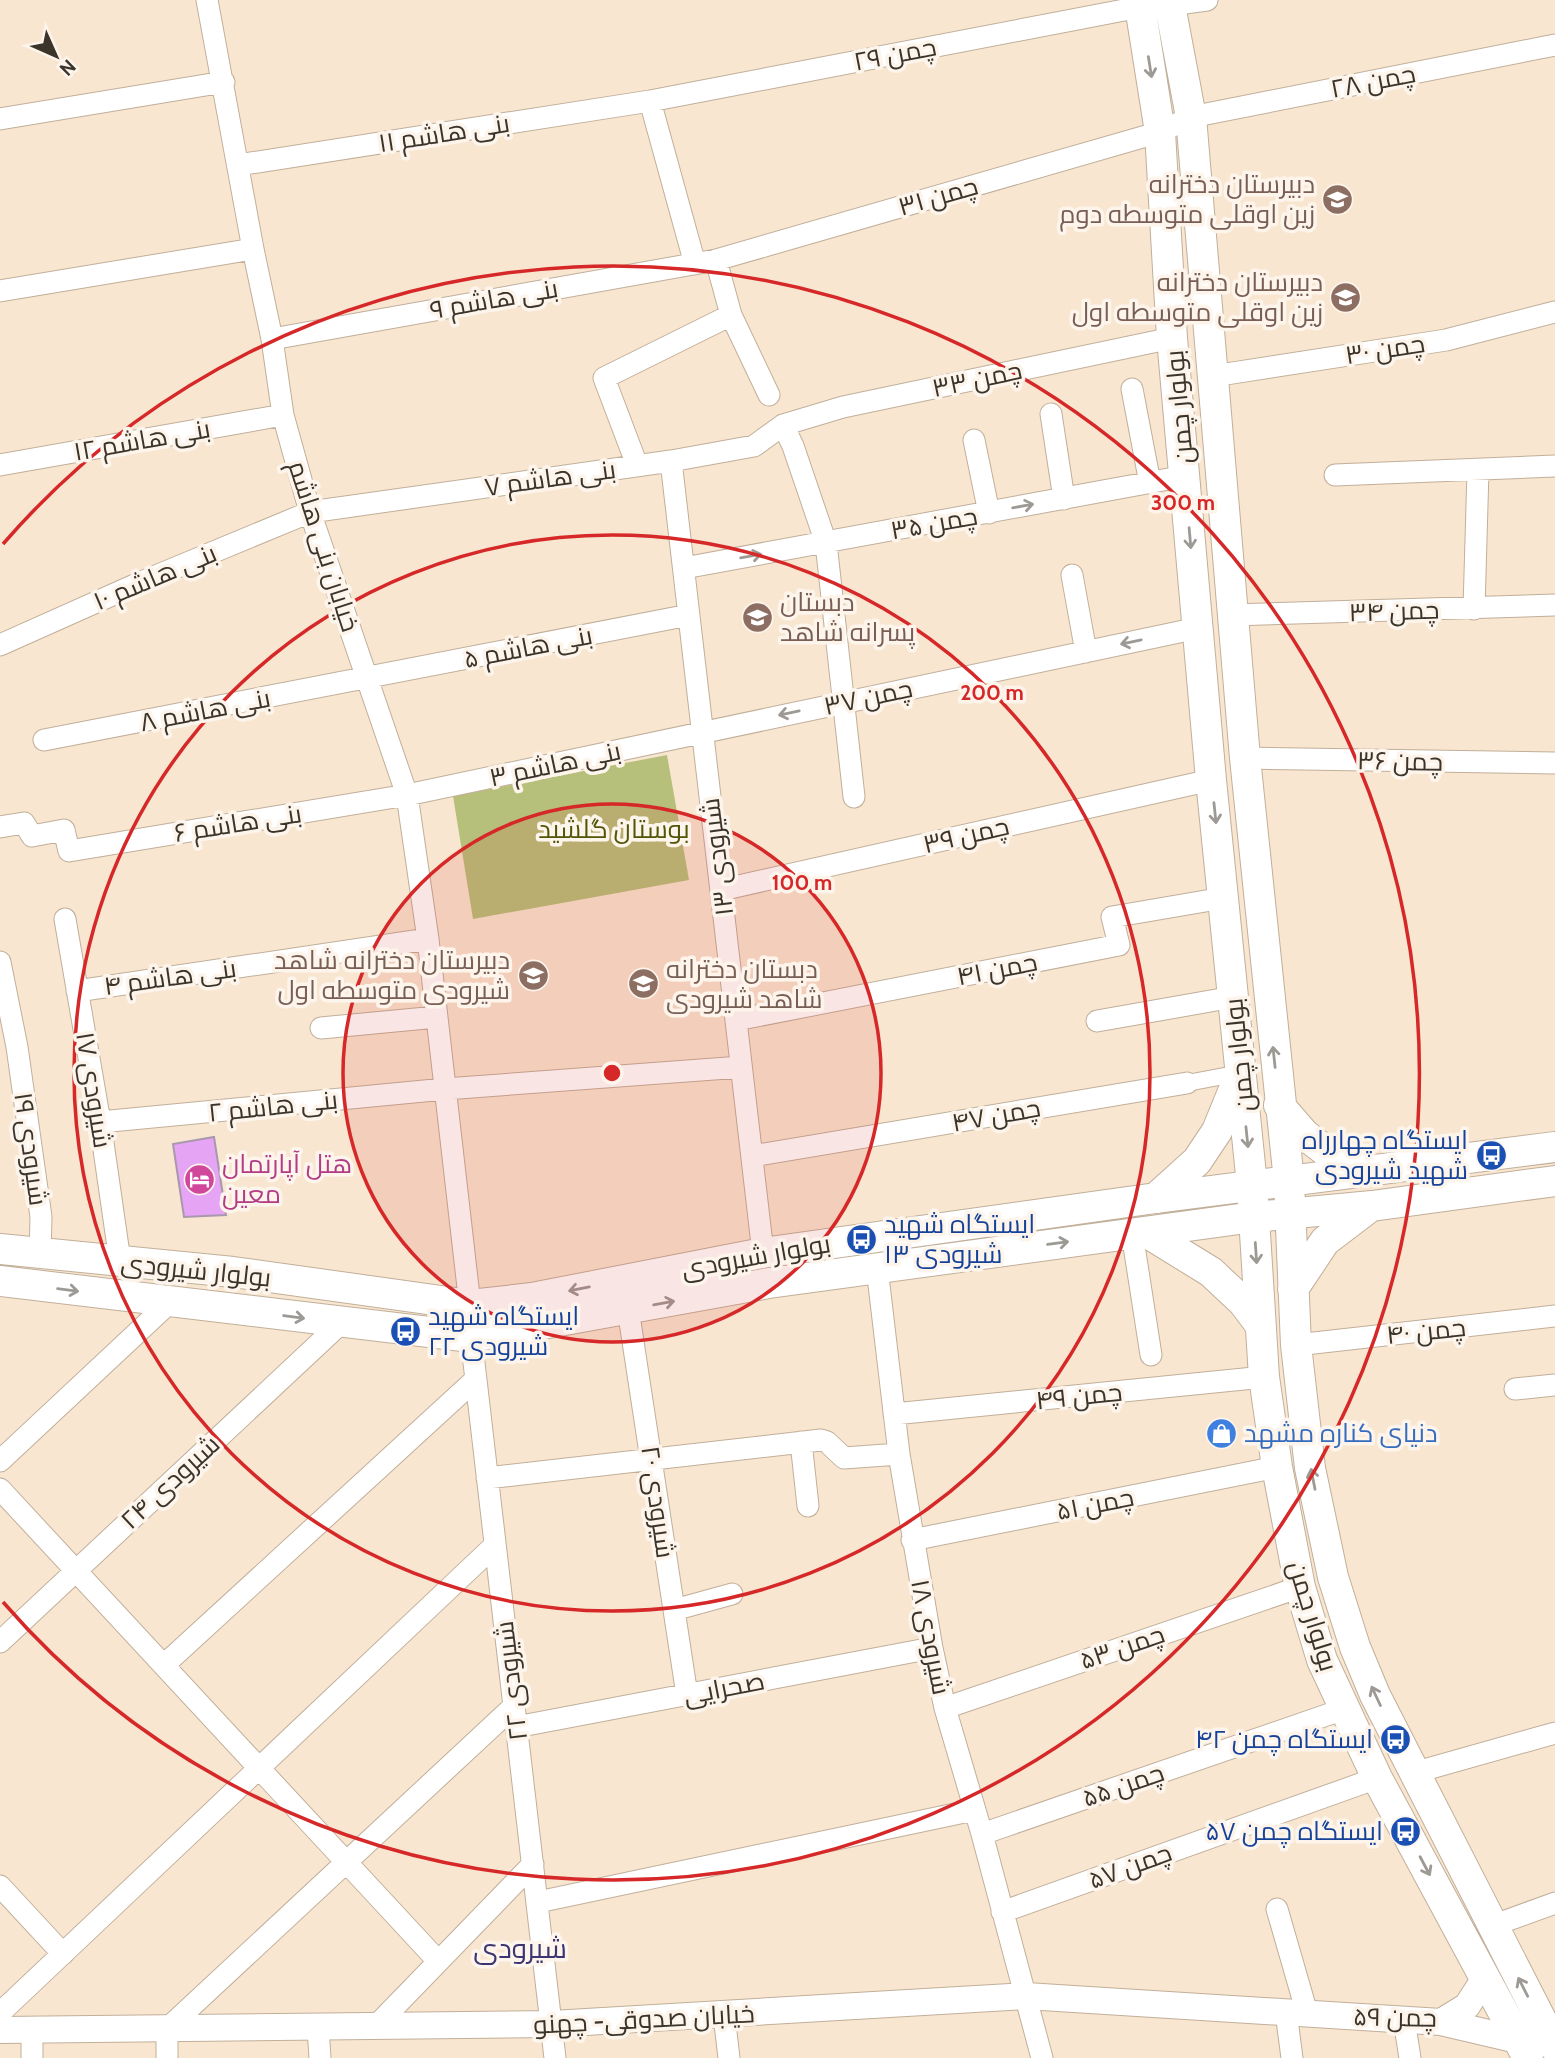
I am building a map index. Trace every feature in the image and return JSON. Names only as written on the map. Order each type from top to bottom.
[{"type":"main road","name":"بولوار چمن","points":[[1170,2],[1191,117],[1245,758],[1289,1181],[1296,1345],[1310,1468],[1333,1577],[1365,1671],[1413,1773],[1492,1926],[1547,2019],[1555,2047]]},
{"type":"main road","name":"بولوار چمن","points":[[1139,4],[1160,132],[1172,338],[1211,780],[1254,1217],[1264,1377],[1277,1467],[1300,1587],[1322,1660],[1377,1778],[1523,2049]]},
{"type":"main road","points":[[1156,1198],[1197,1161],[1217,1131],[1240,1073]]},
{"type":"main road","points":[[1279,1105],[1305,1135],[1335,1158],[1367,1171]]},
{"type":"main road","name":"بولوار شیرودی","points":[[0,1249],[233,1272],[470,1305],[532,1298],[763,1253],[1251,1185],[1555,1147]]},
{"type":"main road","name":"بولوار شیرودی","points":[[0,1281],[471,1337],[769,1283],[1254,1217],[1372,1206],[1555,1181]]},
{"type":"main road","points":[[1293,1289],[1325,1241],[1372,1206]]},
{"type":"main road","points":[[1139,1233],[1211,1272],[1243,1302],[1261,1326]]},
{"type":"street","name":"خیابان بنی هاشم","points":[[207,0],[272,338],[283,415],[310,512],[407,795],[428,939],[470,1305]]},
{"type":"street","points":[[1170,2],[1206,0]]},
{"type":"street","name":"چمن ۲۹","points":[[650,101],[1139,4]]},
{"type":"street","name":"چمن ۲۸","points":[[1160,132],[1191,117],[1555,45]]},
{"type":"street","points":[[0,119],[224,82]]},
{"type":"street","points":[[650,101],[705,262],[769,395]]},
{"type":"street","name":"بنی هاشم ۱۱","points":[[238,165],[650,101]]},
{"type":"street","name":"چمن ۳۱","points":[[705,262],[1160,132]]},
{"type":"street","points":[[0,291],[253,249]]},
{"type":"street","name":"بنی هاشم ۹","points":[[272,338],[705,262]]},
{"type":"street","name":"چمن ۳۰","points":[[1213,376],[1446,340],[1555,312]]},
{"type":"street","points":[[637,466],[604,378],[731,315]]},
{"type":"street","name":"چمن ۳۳","points":[[783,425],[843,407],[1172,338]]},
{"type":"street","points":[[1132,389],[1150,483]]},
{"type":"street","points":[[1051,414],[1064,499]]},
{"type":"street","name":"بنی هاشم ۱۲","points":[[0,466],[283,415]]},
{"type":"street","points":[[783,425],[793,446],[826,543],[854,797]]},
{"type":"street","name":"بنی هاشم ۷","points":[[310,512],[671,461],[754,446],[783,425]]},
{"type":"street","points":[[974,440],[989,513]]},
{"type":"street","name":"شیرودی ۱۳","points":[[671,461],[763,1253]]},
{"type":"street","points":[[1335,475],[1555,466]]},
{"type":"street","points":[[1474,609],[1478,470]]},
{"type":"street","name":"چمن ۳۵","points":[[684,568],[1185,476]]},
{"type":"street","name":"بنی هاشم ۱۰","points":[[0,645],[139,583],[310,512]]},
{"type":"street","points":[[1072,575],[1086,652]]},
{"type":"street","name":"چمن ۳۴","points":[[1232,615],[1555,605]]},
{"type":"street","name":"بنی هاشم ۵","points":[[366,679],[689,615]]},
{"type":"street","name":"چمن ۳۷","points":[[703,732],[1198,628]]},
{"type":"street","name":"بنی هاشم ۸","points":[[44,740],[366,679]]},
{"type":"street","name":"بنی هاشم ۳","points":[[407,795],[703,732]]},
{"type":"street","name":"چمن ۳۶","points":[[1245,758],[1555,763]]},
{"type":"street","name":"چمن ۳۹","points":[[721,890],[1211,780]]},
{"type":"street","name":"بنی هاشم ۶","points":[[0,827],[24,823],[32,836],[64,830],[69,851],[407,795]]},
{"type":"street","name":"چمن ۴۱","points":[[736,1020],[1119,945],[1112,917],[1223,898]]},
{"type":"street","name":"شیرودی ۱۷","points":[[65,919],[100,1122],[120,1261]]},
{"type":"street","name":"بنی هاشم ۴","points":[[77,991],[428,939]]},
{"type":"street","name":"شیرودی ۱۹","points":[[1,976],[9,1049],[41,1217],[40,1254]]},
{"type":"street","points":[[1097,1021],[1233,996]]},
{"type":"street","points":[[321,1028],[437,1017]]},
{"type":"street","name":"بنی هاشم ۲","points":[[100,1122],[446,1089],[741,1067]]},
{"type":"street","name":"چمن ۴۷","points":[[752,1156],[1240,1073]]},
{"type":"street","points":[[1139,1233],[1151,1356]]},
{"type":"street","name":"شیرودی ۱۸","points":[[877,1268],[912,1540],[944,1708],[982,1834],[1042,2058]]},
{"type":"street","points":[[0,1461],[170,1302]]},
{"type":"street","name":"شیرودی ۲۰","points":[[628,1309],[687,1695]]},
{"type":"street","name":"چمن ۴۰","points":[[1296,1345],[1555,1316]]},
{"type":"street","name":"شیرودی ۲۴","points":[[0,1642],[341,1323]]},
{"type":"street","name":"شیرودی ۲۲","points":[[471,1337],[555,2058]]},
{"type":"street","name":"چمن ۴۹","points":[[894,1414],[1264,1377]]},
{"type":"street","points":[[164,1665],[476,1379]]},
{"type":"street","points":[[1515,1389],[1555,1385]]},
{"type":"street","points":[[488,1478],[824,1440],[844,1458],[899,1454]]},
{"type":"street","points":[[801,1442],[808,1506]]},
{"type":"street","name":"چمن ۵۱","points":[[912,1540],[1277,1467]]},
{"type":"street","points":[[0,1489],[438,1961]]},
{"type":"street","points":[[0,2013],[495,1545]]},
{"type":"street","name":"چمن ۵۳","points":[[944,1708],[1300,1587]]},
{"type":"street","points":[[674,1610],[732,1594]]},
{"type":"street","name":"صحرایی","points":[[514,1717],[687,1695],[932,1648]]},
{"type":"street","name":"چمن ۵۵","points":[[982,1834],[1344,1709]]},
{"type":"street","points":[[167,2058],[167,2029],[346,1863],[514,1717]]},
{"type":"street","points":[[1413,1773],[1555,1733]]},
{"type":"street","name":"چمن ۵۷","points":[[1002,1912],[1377,1778]]},
{"type":"street","points":[[538,1902],[974,1810]]},
{"type":"street","points":[[374,2028],[533,1864]]},
{"type":"street","points":[[0,1886],[63,1954]]},
{"type":"street","points":[[1492,1926],[1555,1903]]},
{"type":"street","points":[[1277,1909],[1297,2013],[1292,2058]]},
{"type":"street","name":"چمن ۵۹","points":[[1297,2013],[1441,2022],[1467,2006],[1485,1978]]},
{"type":"street","name":"خیابان صدوقی- چهنو","points":[[0,2031],[552,2024],[1026,1996],[1297,2013]]},
{"type":"street","points":[[724,2015],[729,2058]]},
{"type":"street","points":[[1404,2020],[1410,2058]]},
{"type":"street","points":[[1441,2022],[1523,2049]]},
{"type":"street","points":[[318,2028],[320,2058]]},
{"type":"street","points":[[32,2031],[32,2058]]},
{"type":"green space","name":"بوستان گلشید","points":[[667,755],[689,880],[473,919],[453,796]]},
{"type":"building","name":"هتل آپارتمان معین","points":[[214,1137],[226,1215],[184,1217],[173,1144]]},
{"type":"place","name":"دبیرستان دخترانه زین اوقلی متوسطه دوم","points":[[1338,199]]},
{"type":"place","name":"دبیرستان دخترانه زین اوقلی متوسطه اول","points":[[1346,297]]},
{"type":"place","name":"دبستان پسرانه شاهد","points":[[757,617]]},
{"type":"place","name":"دبیرستان دخترانه شاهد شیرودی متوسطه اول","points":[[533,975]]},
{"type":"place","name":"دبستان دخترانه شاهد شیرودی","points":[[643,984]]},
{"type":"place","name":"ایستگاه چهارراه شهید شیرودی","points":[[1491,1155]]},
{"type":"place","name":"هتل آپارتمان معین","points":[[199,1179]]},
{"type":"place","name":"ایستگاه شهید شیرودی ۱۳","points":[[861,1239]]},
{"type":"place","name":"ایستگاه شهید شیرودی ۲۲","points":[[405,1331]]},
{"type":"place","name":"دنیای کناره مشهد","points":[[1221,1433]]},
{"type":"place","name":"ایستگاه چمن ۴۲","points":[[1396,1739]]},
{"type":"place","name":"ایستگاه چمن ۵۷","points":[[1406,1831]]},
{"type":"district","name":"شیرودی","points":[[520,1948]]}]
